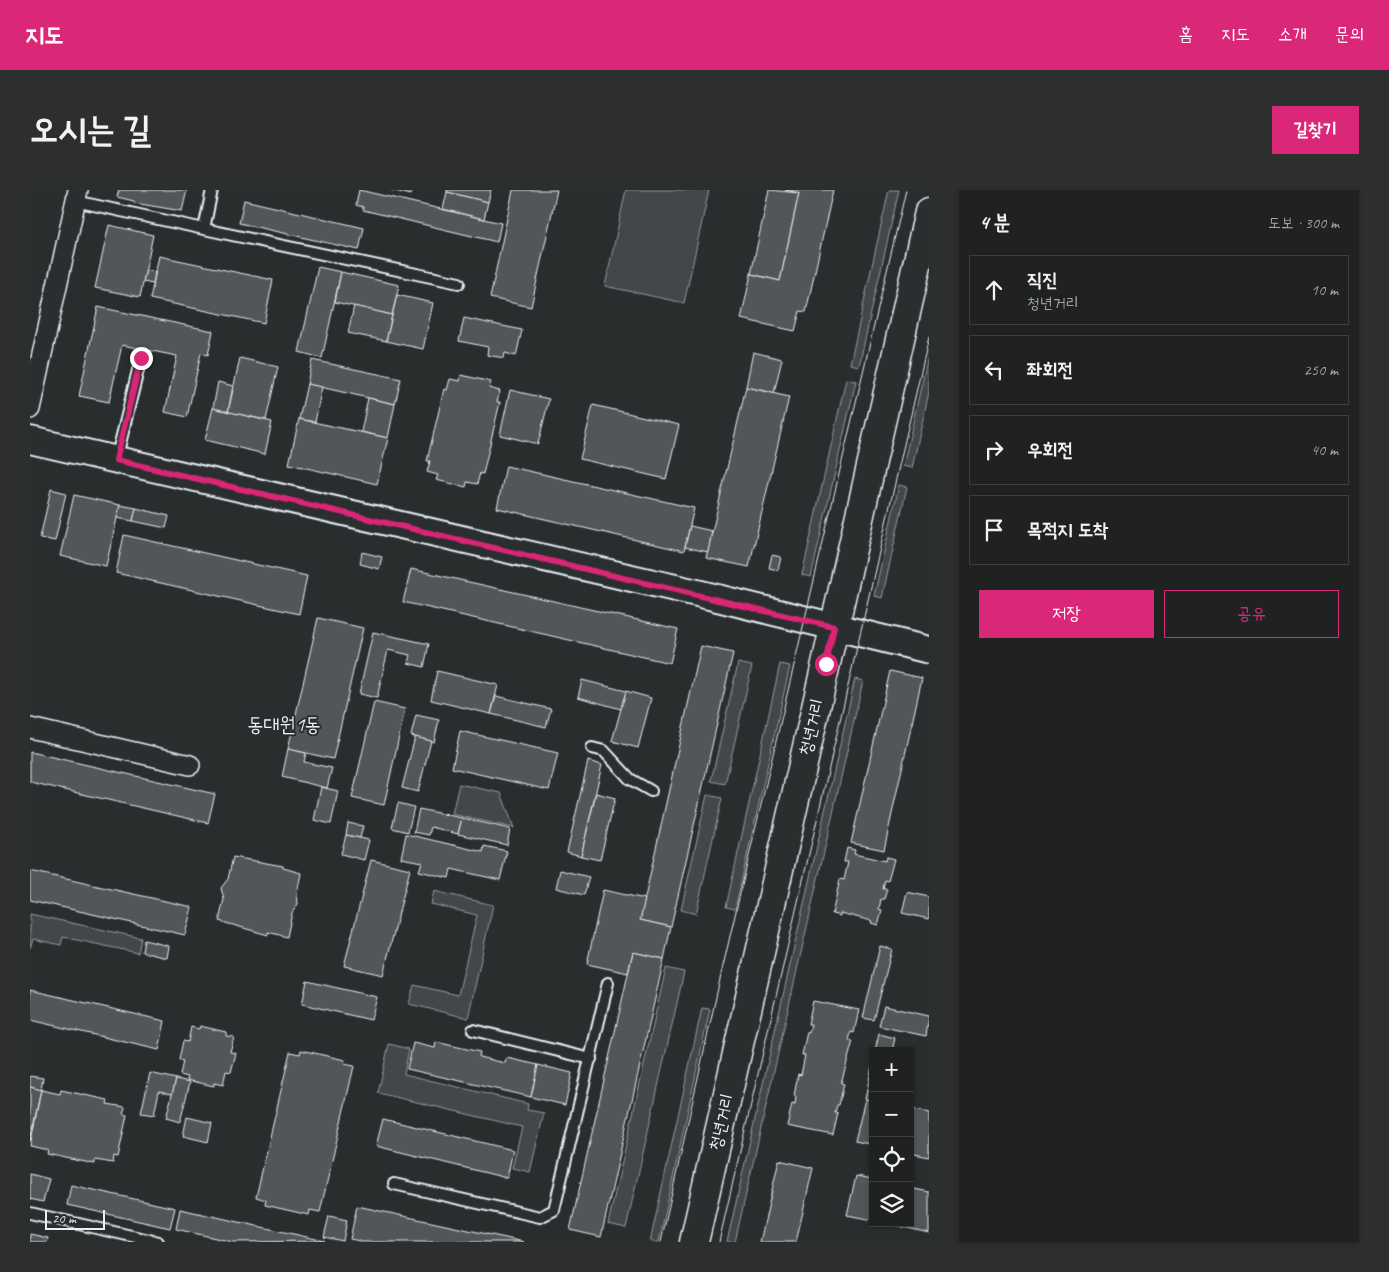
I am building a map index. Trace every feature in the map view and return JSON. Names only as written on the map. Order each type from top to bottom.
[{"type":"main road","name":"청년거리","points":[[694,1242],[929,212]]},
{"type":"main road","points":[[30,440],[929,650]]},
{"type":"street","points":[[30,409],[77,196]]},
{"type":"street","points":[[30,728],[190,765]]},
{"type":"lane","points":[[204,228],[212,190]]},
{"type":"lane","points":[[77,196],[204,228],[459,283]]},
{"type":"lane","points":[[116,460],[141,358]]},
{"type":"lane","points":[[592,748],[604,751],[630,779],[652,791]]},
{"type":"lane","points":[[394,1184],[540,1216],[554,1210],[608,982]]},
{"type":"lane","points":[[473,1030],[590,1059]]},
{"type":"lane","points":[[30,1213],[158,1242]]},
{"type":"shaded area","points":[[626,190],[709,190],[684,303],[605,286]]},
{"type":"shaded area","points":[[889,190],[899,190],[859,366],[850,364]]},
{"type":"shaded area","points":[[929,352],[929,392],[912,468],[903,466]]},
{"type":"shaded area","points":[[846,379],[856,381],[811,577],[802,575]]},
{"type":"shaded area","points":[[899,485],[907,487],[882,598],[874,596]]},
{"type":"shaded area","points":[[738,663],[752,666],[725,784],[711,781]]},
{"type":"shaded area","points":[[780,664],[790,666],[735,909],[726,907]]},
{"type":"shaded area","points":[[855,679],[863,681],[735,1242],[727,1242]]},
{"type":"shaded area","points":[[459,784],[501,793],[514,828],[452,814]]},
{"type":"shaded area","points":[[707,795],[722,798],[696,914],[681,910]]},
{"type":"shaded area","points":[[434,891],[493,905],[468,1018],[409,1004],[414,985],[458,995],[477,915],[431,904]]},
{"type":"shaded area","points":[[30,914],[141,938],[138,953],[63,937],[61,945],[33,939],[30,948]]},
{"type":"shaded area","points":[[666,968],[684,972],[626,1228],[608,1224]]},
{"type":"shaded area","points":[[702,1008],[710,1009],[659,1242],[650,1242]]},
{"type":"shaded area","points":[[389,1044],[409,1049],[404,1074],[528,1104],[527,1110],[544,1113],[530,1172],[512,1168],[522,1127],[378,1093]]},
{"type":"building","points":[[119,190],[187,190],[182,211],[134,203],[134,201],[117,197]]},
{"type":"building","points":[[359,190],[501,223],[497,242],[363,210],[363,207],[356,205]]},
{"type":"building","points":[[391,190],[412,190],[411,195]]},
{"type":"building","points":[[447,190],[491,190],[488,202],[447,192]]},
{"type":"building","points":[[513,190],[557,190],[531,307],[490,298]]},
{"type":"building","points":[[769,190],[799,193],[780,281],[751,274]]},
{"type":"building","points":[[785,190],[833,190],[806,312],[800,311],[795,331],[741,319],[751,274],[780,281],[799,193]]},
{"type":"building","points":[[447,192],[488,202],[484,219],[443,209]]},
{"type":"building","points":[[244,200],[364,228],[359,250],[239,223]]},
{"type":"building","points":[[109,225],[153,235],[140,297],[95,288]]},
{"type":"building","points":[[159,256],[273,280],[264,323],[150,299]]},
{"type":"building","points":[[318,267],[341,272],[322,358],[299,352]]},
{"type":"building","points":[[146,270],[155,272],[153,284],[143,282]]},
{"type":"building","points":[[341,272],[399,285],[392,315],[335,302]]},
{"type":"building","points":[[397,295],[433,303],[423,349],[386,341]]},
{"type":"building","points":[[354,306],[392,315],[386,341],[348,333]]},
{"type":"building","points":[[98,307],[213,331],[208,355],[201,353],[187,417],[165,412],[177,356],[122,345],[109,402],[79,396]]},
{"type":"building","points":[[464,318],[522,330],[516,356],[505,353],[504,358],[487,355],[488,347],[459,341]]},
{"type":"building","points":[[753,352],[782,359],[774,393],[746,387]]},
{"type":"building","points":[[240,358],[278,367],[266,420],[228,412]]},
{"type":"building","points":[[312,360],[401,379],[395,404],[307,384]]},
{"type":"building","points":[[461,375],[491,382],[489,388],[500,391],[497,402],[500,402],[483,474],[480,473],[477,484],[467,482],[466,487],[436,480],[438,475],[427,472],[430,461],[427,461],[444,389],[447,390],[450,379],[460,381]]},
{"type":"building","points":[[218,382],[233,386],[228,412],[213,408]]},
{"type":"building","points":[[307,384],[322,387],[315,422],[299,419]]},
{"type":"building","points":[[746,387],[789,397],[749,567],[706,558]]},
{"type":"building","points":[[510,390],[549,399],[538,444],[500,435]]},
{"type":"building","points":[[368,398],[395,404],[388,438],[361,432]]},
{"type":"building","points":[[593,405],[679,425],[666,479],[580,459]]},
{"type":"building","points":[[213,408],[272,422],[265,454],[205,440]]},
{"type":"building","points":[[299,419],[388,438],[377,484],[289,464]]},
{"type":"building","points":[[506,466],[694,508],[684,551],[497,508]]},
{"type":"building","points":[[51,489],[66,493],[55,541],[40,538]]},
{"type":"building","points":[[74,495],[120,505],[106,566],[60,556]]},
{"type":"building","points":[[120,505],[136,508],[133,521],[117,518]]},
{"type":"building","points":[[136,508],[169,516],[166,528],[133,521]]},
{"type":"building","points":[[690,526],[712,531],[708,552],[685,547]]},
{"type":"building","points":[[124,535],[307,576],[299,614],[116,573]]},
{"type":"building","points":[[362,552],[382,557],[379,569],[360,564]]},
{"type":"building","points":[[772,555],[781,557],[778,570],[769,568]]},
{"type":"building","points":[[411,569],[678,629],[670,663],[403,602]]},
{"type":"building","points":[[318,618],[363,628],[333,759],[288,749]]},
{"type":"building","points":[[373,632],[429,644],[424,667],[408,663],[410,655],[388,650],[377,698],[359,694]]},
{"type":"building","points":[[701,646],[733,653],[671,927],[640,920]]},
{"type":"building","points":[[437,671],[498,685],[491,714],[431,700]]},
{"type":"building","points":[[890,671],[922,678],[884,850],[851,843]]},
{"type":"building","points":[[582,680],[626,691],[621,709],[578,697]]},
{"type":"building","points":[[626,691],[651,698],[638,748],[612,741]]},
{"type":"building","points":[[496,696],[551,709],[546,727],[491,714]]},
{"type":"building","points":[[374,702],[405,709],[384,805],[352,798]]},
{"type":"building","points":[[416,715],[439,720],[434,742],[411,736]]},
{"type":"building","points":[[460,731],[558,753],[549,790],[452,768]]},
{"type":"building","points":[[415,737],[431,741],[418,792],[402,788]]},
{"type":"building","points":[[288,749],[306,753],[304,762],[332,768],[327,788],[282,777]]},
{"type":"building","points":[[30,752],[215,794],[208,823],[30,782]]},
{"type":"building","points":[[588,761],[602,765],[581,856],[567,852]]},
{"type":"building","points":[[321,787],[338,791],[331,824],[314,820]]},
{"type":"building","points":[[596,793],[615,798],[600,860],[581,856]]},
{"type":"building","points":[[398,803],[414,807],[408,832],[392,828]]},
{"type":"building","points":[[419,809],[462,818],[458,834],[431,827],[429,835],[414,832]]},
{"type":"building","points":[[462,818],[510,829],[507,845],[458,834]]},
{"type":"building","points":[[348,823],[363,826],[360,838],[346,835]]},
{"type":"building","points":[[406,834],[483,852],[484,846],[507,851],[500,880],[451,869],[449,878],[419,871],[422,862],[401,858]]},
{"type":"building","points":[[346,835],[369,840],[364,860],[341,854]]},
{"type":"building","points":[[847,848],[855,850],[854,854],[885,861],[886,857],[894,859],[888,881],[885,880],[883,889],[887,889],[884,899],[881,899],[879,909],[882,910],[878,925],[871,923],[872,921],[840,913],[840,916],[832,914],[840,879],[844,880],[848,862],[844,862]]},
{"type":"building","points":[[233,857],[283,866],[283,868],[301,873],[297,894],[298,904],[292,913],[287,937],[268,932],[268,935],[219,921],[224,899],[221,888],[228,879]]},
{"type":"building","points":[[371,860],[410,869],[383,975],[344,966]]},
{"type":"building","points":[[560,870],[589,877],[584,895],[556,888]]},
{"type":"building","points":[[30,871],[192,907],[185,935],[30,900]]},
{"type":"building","points":[[603,890],[645,899],[640,920],[671,927],[664,959],[633,952],[628,973],[587,964]]},
{"type":"building","points":[[907,892],[929,897],[929,919],[902,913]]},
{"type":"building","points":[[144,940],[169,946],[167,958],[142,952]]},
{"type":"building","points":[[880,946],[892,949],[874,1020],[863,1018]]},
{"type":"building","points":[[633,952],[664,959],[601,1237],[570,1230]]},
{"type":"building","points":[[307,981],[377,997],[371,1020],[302,1004]]},
{"type":"building","points":[[30,990],[165,1021],[159,1050],[30,1020]]},
{"type":"building","points":[[813,1001],[859,1010],[854,1033],[851,1032],[849,1041],[853,1041],[841,1083],[844,1084],[835,1113],[838,1113],[833,1135],[787,1126],[792,1104],[795,1105],[796,1096],[794,1096],[798,1074],[801,1075],[805,1055],[802,1055],[807,1032],[809,1033],[811,1024],[808,1024]]},
{"type":"building","points":[[884,1006],[929,1016],[926,1036],[879,1026]]},
{"type":"building","points":[[200,1026],[226,1032],[226,1036],[234,1037],[230,1052],[236,1053],[231,1072],[226,1071],[223,1085],[214,1083],[214,1086],[187,1080],[188,1077],[180,1075],[183,1061],[179,1060],[183,1041],[188,1042],[191,1027],[199,1029]]},
{"type":"building","points":[[879,1034],[895,1038],[893,1047],[876,1047]]},
{"type":"building","points":[[436,1042],[480,1052],[479,1057],[505,1063],[507,1058],[538,1065],[531,1097],[407,1069],[413,1043],[435,1048]]},
{"type":"building","points":[[301,1050],[345,1060],[344,1064],[354,1066],[320,1212],[310,1210],[309,1215],[265,1205],[266,1200],[256,1197],[290,1052],[300,1054]]},
{"type":"building","points":[[538,1065],[572,1073],[565,1105],[531,1097]]},
{"type":"building","points":[[150,1073],[176,1079],[172,1094],[159,1091],[154,1115],[141,1113]]},
{"type":"building","points":[[30,1076],[43,1078],[41,1090],[30,1087]]},
{"type":"building","points":[[176,1079],[190,1082],[180,1122],[166,1118]]},
{"type":"building","points":[[869,1080],[869,1100],[865,1099]]},
{"type":"building","points":[[30,1087],[41,1090],[30,1141]]},
{"type":"building","points":[[41,1090],[60,1094],[61,1090],[108,1100],[107,1104],[125,1107],[123,1114],[127,1115],[118,1157],[114,1156],[113,1163],[95,1160],[95,1164],[47,1154],[48,1150],[30,1146]]},
{"type":"building","points":[[865,1099],[869,1100],[869,1144],[855,1141]]},
{"type":"building","points":[[914,1110],[929,1113],[929,1157],[914,1154]]},
{"type":"building","points":[[187,1117],[212,1123],[208,1142],[183,1136]]},
{"type":"building","points":[[383,1119],[513,1150],[507,1178],[376,1146]]},
{"type":"building","points":[[779,1160],[813,1168],[796,1242],[760,1242]]},
{"type":"building","points":[[30,1174],[49,1179],[43,1202],[30,1199]]},
{"type":"building","points":[[856,1176],[869,1178],[869,1219],[847,1215]]},
{"type":"building","points":[[71,1185],[175,1208],[170,1228],[67,1205]]},
{"type":"building","points":[[914,1189],[929,1192],[929,1233],[903,1227],[914,1227]]},
{"type":"building","points":[[357,1206],[524,1242],[365,1242],[350,1239]]},
{"type":"building","points":[[180,1209],[325,1241],[233,1242],[176,1229]]},
{"type":"building","points":[[329,1216],[347,1220],[343,1241],[324,1237]]},
{"type":"building","points":[[30,1234],[48,1238],[47,1242],[30,1242]]},
{"type":"tram line","points":[[661,1242],[723,966],[906,190]]},
{"type":"tram line","points":[[719,1242],[929,337]]},
{"type":"district","name":"동대원1동","points":[[284,724]]},
{"type":"route","points":[[141,358],[116,460],[697,593],[834,627],[826,664]]}]
